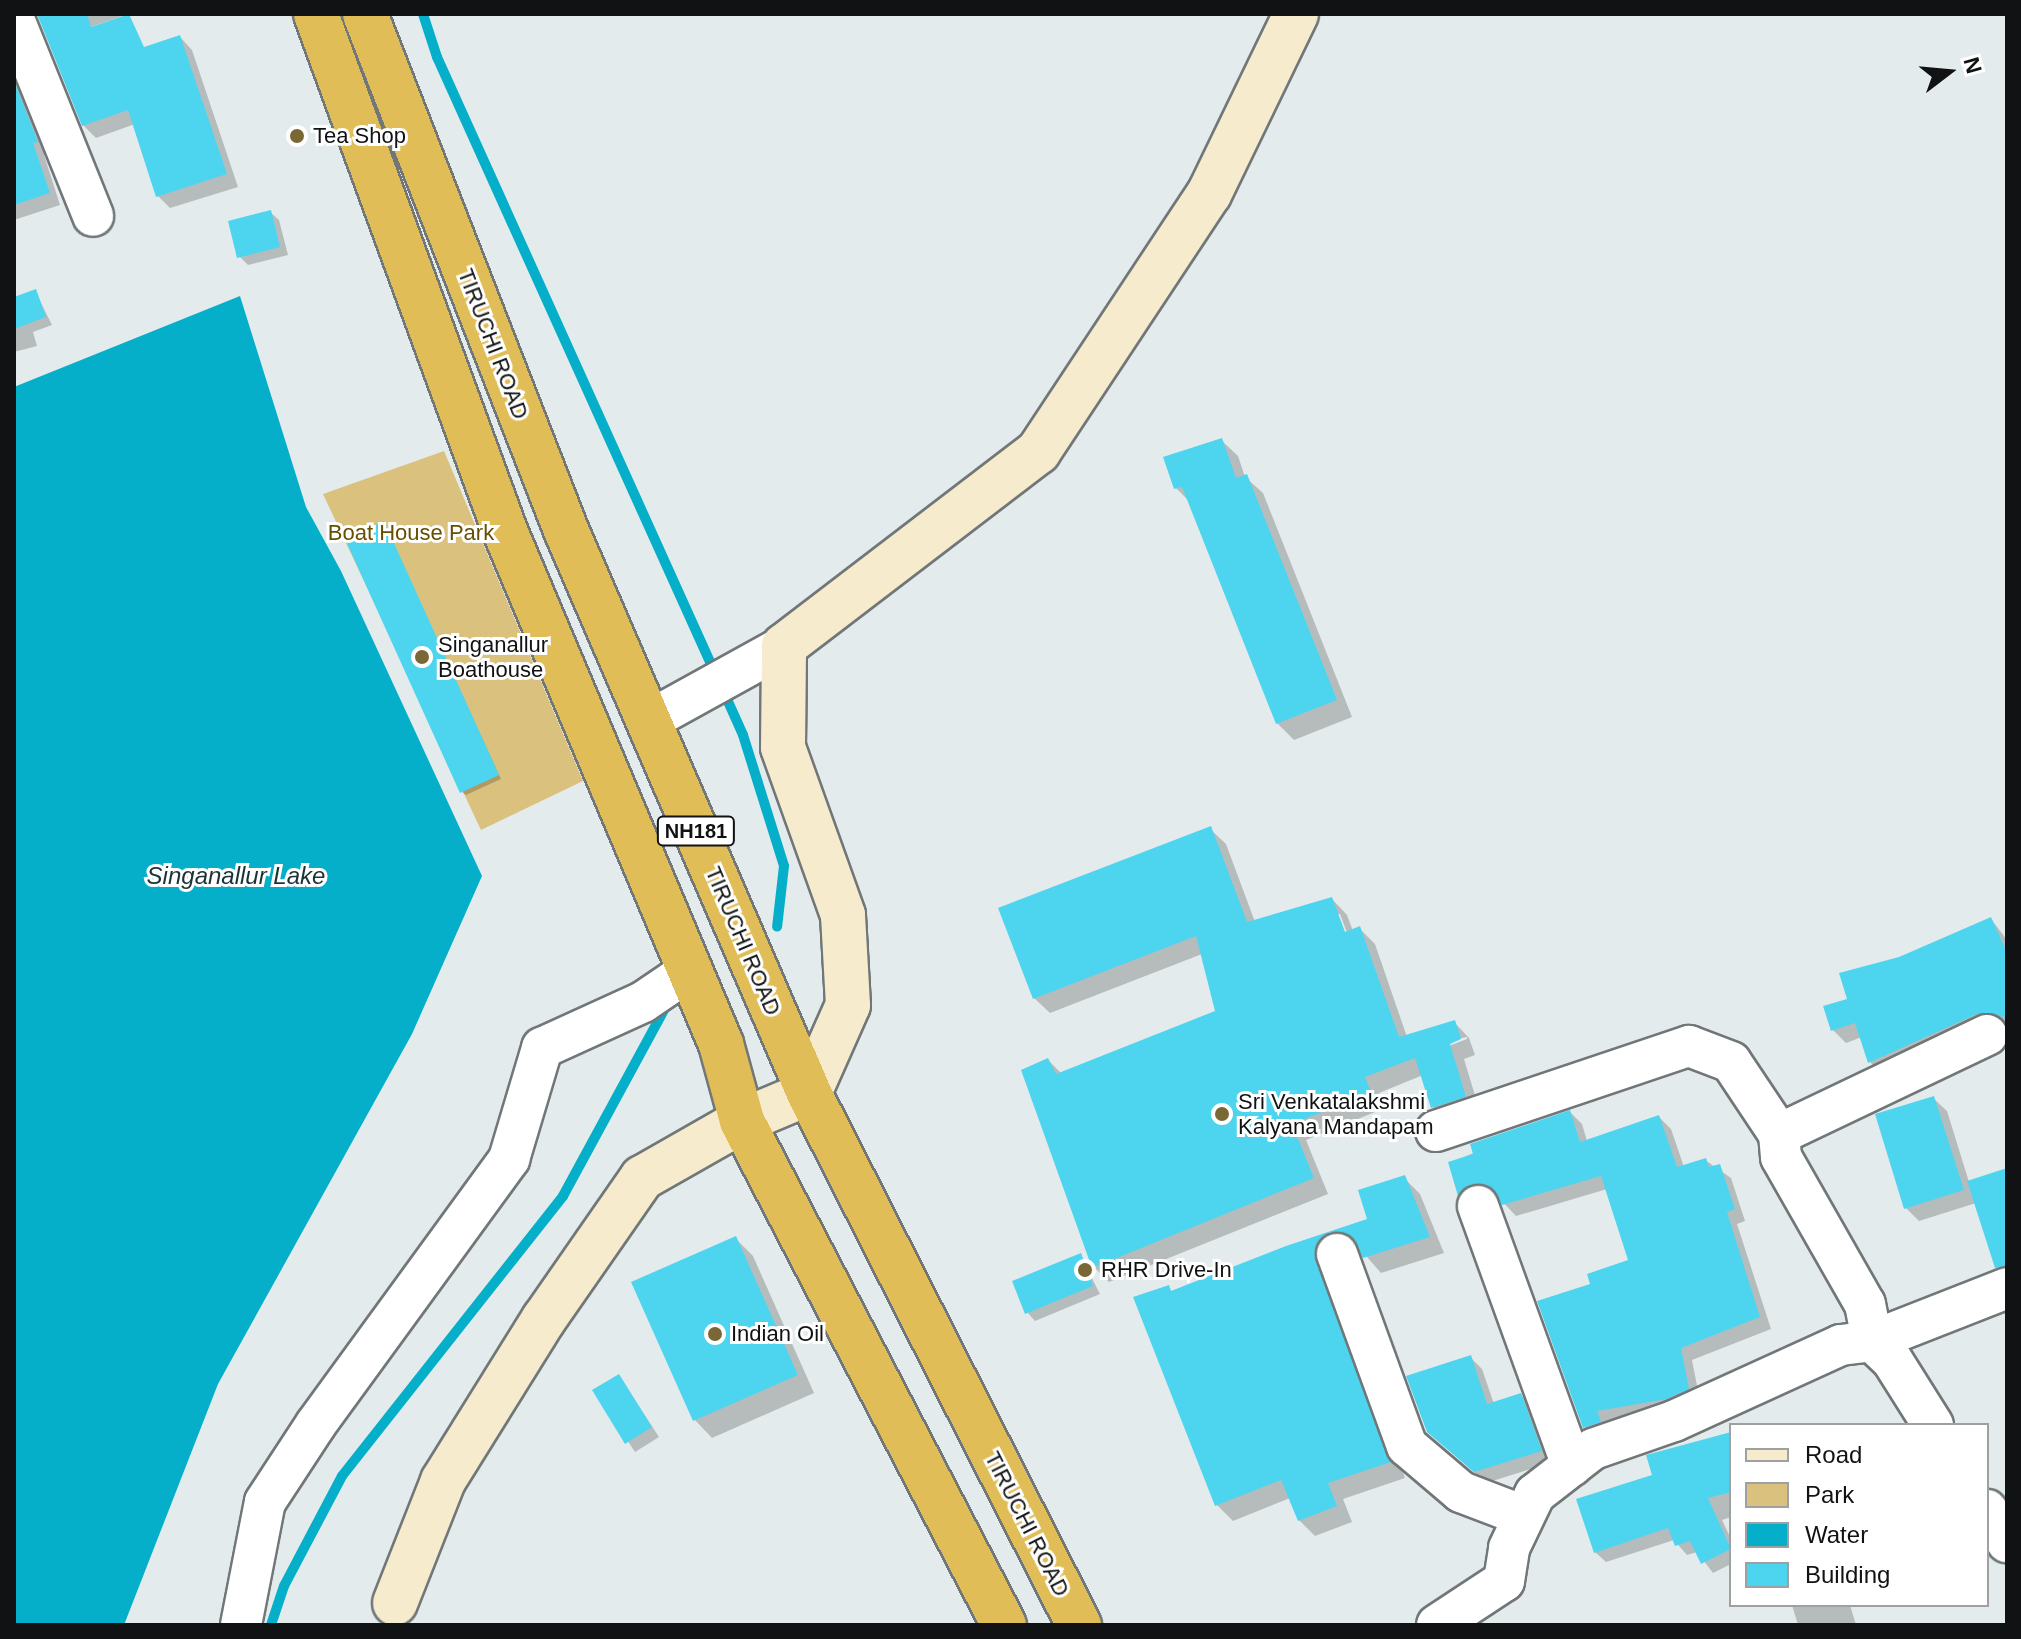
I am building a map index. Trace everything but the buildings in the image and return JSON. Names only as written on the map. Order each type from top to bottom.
[{"type":"highway","name":"NH181","points":[[316,14],[505,531],[721,1044],[742,1121],[1004,1625]]},
{"type":"highway","name":"TIRUCHI ROAD","points":[[365,14],[566,530],[809,1093],[1079,1625]]},
{"type":"street","points":[[648,721],[784,646],[1038,452],[1209,194],[1296,14]]},
{"type":"street","points":[[14,19],[93,216]]},
{"type":"street","points":[[395,1603],[443,1481],[544,1319],[642,1178],[742,1121],[809,1093],[848,1005],[843,915],[783,747],[784,646]]},
{"type":"street","points":[[241,1625],[265,1502],[316,1424],[509,1159],[542,1048],[643,1002],[690,970]]},
{"type":"street","points":[[1779,1134],[1987,1035]]},
{"type":"street","points":[[1436,1131],[1689,1046],[1731,1062],[1779,1134],[1781,1157],[1865,1304],[1872,1341],[1892,1360],[1932,1423]]},
{"type":"street","points":[[1478,1206],[1572,1465]]},
{"type":"street","points":[[1337,1254],[1407,1446],[1461,1492],[1524,1516]]},
{"type":"street","points":[[1437,1625],[1504,1581],[1509,1548],[1535,1494],[1593,1449],[1674,1421],[1841,1345],[1872,1341],[2007,1288]]},
{"type":"green space","name":"Boat House Park","points":[[444,451],[583,781],[481,830],[323,494]]},
{"type":"water","name":"Singanallur Lake","points":[[240,296],[306,507],[341,571],[482,876],[412,1034],[218,1384],[124,1625],[14,1625],[14,387]]},
{"type":"waterway","points":[[423,14],[437,57],[715,673]]},
{"type":"waterway","points":[[722,688],[743,735],[784,866],[777,927]]},
{"type":"waterway","points":[[271,1625],[284,1586],[342,1476],[563,1196],[668,1003]]},
{"type":"place","name":"Tea Shop","points":[[297,136]]},
{"type":"place","name":"Singanallur Boathouse","points":[[422,657]]},
{"type":"place","name":"Sri Venkatalakshmi Kalyana Mandapam","points":[[1222,1114]]},
{"type":"place","name":"RHR Drive-In","points":[[1085,1270]]},
{"type":"place","name":"Indian Oil","points":[[715,1334]]}]
